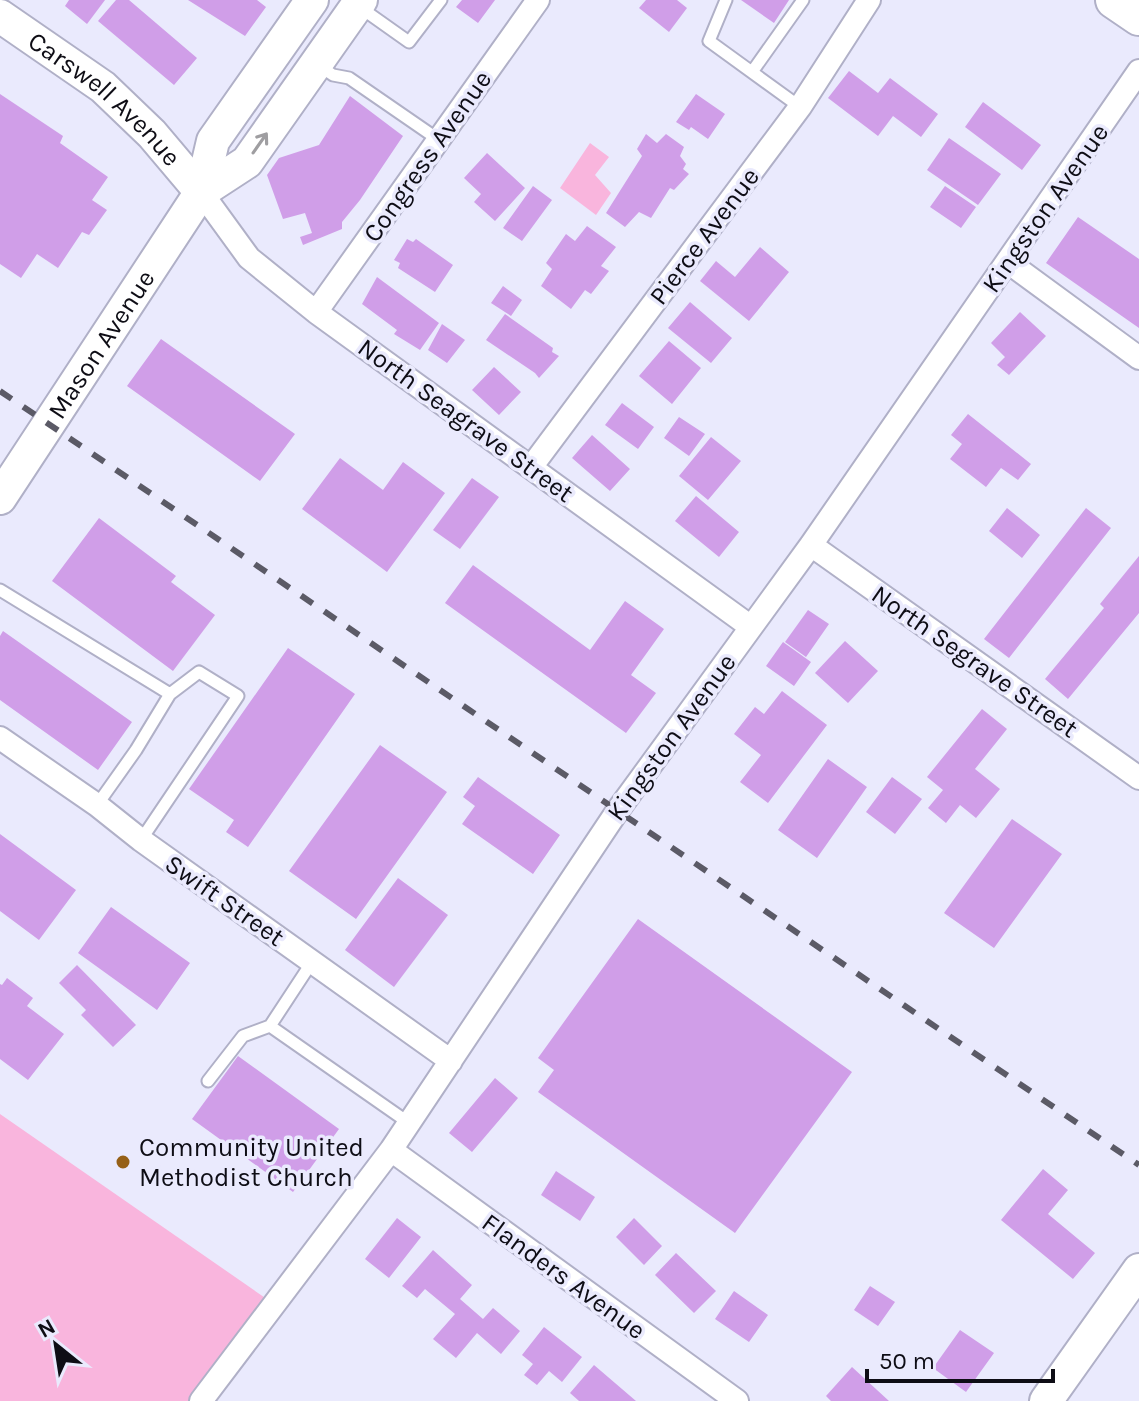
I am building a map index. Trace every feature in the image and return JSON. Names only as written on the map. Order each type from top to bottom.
[{"type":"main road","name":"Mason Avenue","points":[[0,498],[14,467],[201,192],[213,141],[312,0]]},
{"type":"main road","points":[[1114,0],[1139,17]]},
{"type":"main road","name":"Mason Avenue","points":[[201,192],[247,162],[359,2]]},
{"type":"main road","name":"Carswell Avenue","points":[[0,16],[103,87],[152,134],[201,192]]},
{"type":"main road","points":[[1046,1401],[1139,1270]]},
{"type":"street","name":"Congress Avenue","points":[[316,312],[538,0]]},
{"type":"street","name":"Pierce Avenue","points":[[532,466],[800,107],[869,0]]},
{"type":"street","name":"Kingston Avenue","points":[[201,1401],[391,1150],[618,810],[811,545],[1139,71]]},
{"type":"street","name":"North Seagrave Street","points":[[201,192],[249,258],[316,312],[751,627]]},
{"type":"street","points":[[1008,262],[1139,358]]},
{"type":"street","name":"North Segrave Street","points":[[811,545],[1139,778]]},
{"type":"street","name":"Swift Street","points":[[0,738],[451,1061]]},
{"type":"street","name":"Flanders Avenue","points":[[391,1150],[737,1401]]},
{"type":"lane","points":[[359,2],[409,42],[441,0]]},
{"type":"lane","points":[[726,0],[709,41],[800,107]]},
{"type":"lane","points":[[752,72],[803,0]]},
{"type":"lane","points":[[316,63],[333,75],[349,78],[439,140]]},
{"type":"lane","points":[[0,590],[170,694]]},
{"type":"lane","points":[[97,805],[170,694],[199,672],[238,696],[141,840]]},
{"type":"lane","points":[[208,1081],[243,1036],[270,1026],[312,962]]},
{"type":"lane","points":[[270,1026],[409,1123]]},
{"type":"shaded area","points":[[590,143],[609,157],[595,175],[611,193],[596,215],[560,188]]},
{"type":"shaded area","points":[[0,1114],[274,1304],[201,1401],[0,1401]]},
{"type":"building","points":[[69,0],[105,0],[87,24],[65,6]]},
{"type":"building","points":[[116,0],[129,0],[197,58],[174,85],[98,21]]},
{"type":"building","points":[[188,0],[257,0],[266,7],[245,36]]},
{"type":"building","points":[[462,0],[495,0],[478,23],[456,7]]},
{"type":"building","points":[[646,0],[677,0],[687,8],[669,32],[639,8]]},
{"type":"building","points":[[741,0],[789,0],[774,23]]},
{"type":"building","points":[[849,71],[878,93],[890,78],[938,114],[921,137],[893,116],[878,136],[828,98]]},
{"type":"building","points":[[0,94],[63,136],[60,143],[108,177],[92,200],[107,210],[89,235],[82,232],[58,268],[37,254],[21,278],[0,264]]},
{"type":"building","points":[[696,94],[725,114],[708,139],[691,127],[689,130],[676,122]]},
{"type":"building","points":[[350,96],[403,136],[342,222],[342,229],[303,245],[300,237],[312,233],[305,213],[283,219],[267,175],[279,158],[319,145]]},
{"type":"building","points":[[983,102],[1041,145],[1022,170],[965,127]]},
{"type":"building","points":[[646,134],[657,143],[666,134],[684,147],[680,156],[686,164],[683,169],[689,174],[674,190],[670,188],[651,218],[639,212],[625,227],[606,213],[642,156],[637,149]]},
{"type":"building","points":[[949,138],[1001,174],[978,205],[927,170]]},
{"type":"building","points":[[487,153],[525,188],[495,221],[474,202],[481,194],[464,178]]},
{"type":"building","points":[[533,186],[552,200],[522,241],[503,228]]},
{"type":"building","points":[[945,186],[976,207],[961,228],[930,207]]},
{"type":"building","points":[[1078,217],[1139,259],[1139,328],[1046,263]]},
{"type":"building","points":[[587,226],[616,247],[601,266],[609,271],[591,294],[585,290],[571,309],[541,286],[552,269],[546,263],[566,234],[575,241]]},
{"type":"building","points":[[407,239],[413,242],[416,239],[453,265],[435,292],[398,268],[400,263],[394,260]]},
{"type":"building","points":[[760,247],[789,272],[749,321],[700,281],[716,261],[735,277]]},
{"type":"building","points":[[377,277],[439,323],[420,350],[394,334],[397,330],[362,304]]},
{"type":"building","points":[[503,286],[522,300],[511,316],[491,303]]},
{"type":"building","points":[[690,302],[732,338],[711,363],[668,328]]},
{"type":"building","points":[[1020,312],[1046,336],[1009,375],[997,365],[1005,357],[991,343]]},
{"type":"building","points":[[505,314],[553,348],[552,352],[559,356],[539,378],[486,340]]},
{"type":"building","points":[[442,324],[465,340],[447,363],[428,350]]},
{"type":"building","points":[[161,339],[295,434],[260,481],[127,386]]},
{"type":"building","points":[[669,341],[701,368],[672,404],[639,376]]},
{"type":"building","points":[[494,367],[521,392],[499,415],[472,390]]},
{"type":"building","points":[[622,403],[654,427],[638,449],[605,425]]},
{"type":"building","points":[[968,414],[1031,464],[1018,480],[1001,468],[986,487],[950,459],[962,444],[951,435]]},
{"type":"building","points":[[679,417],[705,434],[689,456],[664,438]]},
{"type":"building","points":[[592,435],[630,469],[610,491],[572,458]]},
{"type":"building","points":[[711,437],[741,461],[708,500],[679,476]]},
{"type":"building","points":[[340,458],[383,490],[403,462],[445,493],[387,572],[302,509]]},
{"type":"building","points":[[472,478],[499,497],[460,549],[433,530]]},
{"type":"building","points":[[696,496],[739,532],[719,557],[675,521]]},
{"type":"building","points":[[1007,508],[1040,535],[1022,558],[989,531]]},
{"type":"building","points":[[1086,508],[1111,528],[1009,658],[984,639]]},
{"type":"building","points":[[99,518],[176,576],[171,582],[215,615],[173,671],[52,581]]},
{"type":"building","points":[[1139,556],[1139,613],[1068,699],[1045,679],[1104,608],[1100,604]]},
{"type":"building","points":[[473,565],[590,650],[625,601],[664,629],[631,675],[656,693],[626,733],[445,603]]},
{"type":"building","points":[[808,610],[829,624],[806,657],[785,642]]},
{"type":"building","points":[[3,631],[132,722],[98,770],[0,700],[0,636]]},
{"type":"building","points":[[845,641],[878,671],[848,703],[815,673]]},
{"type":"building","points":[[783,642],[811,662],[794,686],[766,666]]},
{"type":"building","points":[[288,648],[355,694],[248,847],[226,832],[234,820],[189,789]]},
{"type":"building","points":[[782,691],[827,725],[768,803],[740,782],[761,755],[734,734],[755,707],[764,714]]},
{"type":"building","points":[[982,709],[1007,729],[975,769],[1000,789],[976,818],[960,805],[946,823],[928,808],[943,790],[927,777]]},
{"type":"building","points":[[380,745],[447,792],[356,919],[289,871]]},
{"type":"building","points":[[828,759],[867,787],[817,858],[778,830]]},
{"type":"building","points":[[478,777],[560,835],[533,874],[462,824],[475,806],[463,797]]},
{"type":"building","points":[[892,777],[922,799],[895,834],[866,812]]},
{"type":"building","points":[[1012,819],[1062,854],[994,948],[944,913]]},
{"type":"building","points":[[0,834],[76,890],[39,940],[0,911]]},
{"type":"building","points":[[398,878],[448,915],[394,987],[345,950]]},
{"type":"building","points":[[111,907],[190,963],[157,1010],[78,953]]},
{"type":"building","points":[[638,919],[852,1072],[735,1233],[538,1092],[554,1070],[538,1058]]},
{"type":"building","points":[[77,965],[136,1025],[113,1047],[81,1015],[86,1010],[59,983]]},
{"type":"building","points":[[7,978],[33,998],[27,1006],[64,1034],[28,1080],[0,1059],[0,984]]},
{"type":"building","points":[[238,1056],[339,1129],[293,1192],[192,1119]]},
{"type":"building","points":[[495,1078],[518,1098],[472,1152],[449,1133]]},
{"type":"building","points":[[1043,1169],[1068,1190],[1048,1214],[1095,1253],[1073,1279],[1001,1220]]},
{"type":"building","points":[[556,1171],[595,1197],[580,1221],[541,1195]]},
{"type":"building","points":[[397,1218],[421,1237],[389,1278],[365,1259]]},
{"type":"building","points":[[634,1218],[662,1246],[644,1265],[616,1237]]},
{"type":"building","points":[[433,1250],[472,1285],[460,1299],[483,1319],[493,1308],[520,1331],[501,1354],[477,1333],[456,1358],[433,1339],[455,1314],[425,1289],[417,1298],[402,1286]]},
{"type":"building","points":[[676,1253],[716,1291],[694,1313],[655,1275]]},
{"type":"building","points":[[870,1286],[895,1302],[878,1326],[854,1310]]},
{"type":"building","points":[[734,1291],[768,1315],[749,1342],[715,1319]]},
{"type":"building","points":[[544,1327],[582,1357],[562,1382],[549,1371],[537,1385],[524,1375],[533,1364],[522,1355]]},
{"type":"building","points":[[960,1330],[994,1353],[966,1392],[933,1368]]},
{"type":"building","points":[[594,1365],[636,1401],[579,1401],[570,1393]]},
{"type":"building","points":[[852,1367],[889,1401],[831,1401],[826,1396]]},
{"type":"railway","points":[[0,391],[1139,1165]]},
{"type":"place","name":"Community United Methodist Church","points":[[123,1162]]}]
